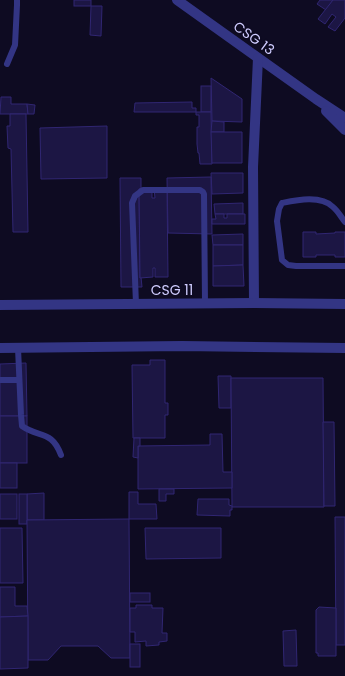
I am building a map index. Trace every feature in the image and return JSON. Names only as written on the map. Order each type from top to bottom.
[{"type":"street","name":"CSG 13","points":[[177,0],[189,3],[258,58],[316,99]]},
{"type":"street","points":[[254,303],[254,167],[258,58]]},
{"type":"street","points":[[316,99],[345,118]]},
{"type":"street","points":[[316,99],[345,130]]},
{"type":"street","name":"CSG 11","points":[[0,306],[205,303],[345,304]]},
{"type":"street","points":[[2,347],[182,346],[345,348]]},
{"type":"lane","points":[[7,64],[15,45],[17,0]]},
{"type":"lane","points":[[136,304],[132,203],[135,196],[142,190],[200,190],[204,194],[205,303]]},
{"type":"lane","points":[[345,222],[333,206],[319,200],[298,200],[282,203],[278,209],[277,221],[282,260],[288,265],[296,266],[345,266]]},
{"type":"lane","points":[[18,348],[20,415],[22,426],[28,430],[50,438],[58,447],[60,455]]},
{"type":"lane","points":[[0,380],[19,380]]},
{"type":"building","points":[[74,0],[91,0],[91,6],[74,6]]},
{"type":"building","points":[[320,0],[333,0],[326,10],[317,4]]},
{"type":"building","points":[[333,0],[345,0],[345,18],[335,31],[328,27],[336,17],[332,14],[325,24],[318,19]]},
{"type":"building","points":[[91,6],[102,6],[101,36],[90,35]]},
{"type":"building","points":[[211,78],[242,99],[242,122],[212,121]]},
{"type":"building","points":[[201,86],[211,86],[211,112],[201,112]]},
{"type":"building","points":[[1,97],[11,97],[11,104],[27,104],[28,114],[0,114]]},
{"type":"building","points":[[192,102],[192,108],[196,108],[196,112],[134,112],[135,103]]},
{"type":"building","points":[[27,104],[35,105],[34,114],[28,114]]},
{"type":"building","points":[[196,112],[211,112],[212,164],[200,164],[197,144],[199,115],[196,115]]},
{"type":"building","points":[[10,114],[26,114],[28,232],[13,232],[11,149],[8,148],[7,126],[10,126]]},
{"type":"building","points":[[212,121],[224,122],[224,132],[211,132]]},
{"type":"building","points":[[107,126],[107,178],[41,179],[40,128]]},
{"type":"building","points":[[211,132],[242,132],[242,163],[212,163]]},
{"type":"building","points":[[211,173],[243,173],[243,193],[212,194]]},
{"type":"building","points":[[211,177],[212,234],[168,233],[167,178]]},
{"type":"building","points":[[120,178],[141,178],[141,189],[139,189],[140,278],[141,277],[142,287],[121,287]]},
{"type":"building","points":[[167,188],[168,277],[155,277],[155,268],[153,268],[153,277],[140,278],[139,189],[152,189],[152,198],[155,198],[154,189]]},
{"type":"building","points":[[243,203],[243,214],[215,214],[214,204]]},
{"type":"building","points":[[215,214],[224,214],[224,218],[227,218],[227,214],[245,214],[245,224],[212,224],[212,219],[216,219]]},
{"type":"building","points":[[303,232],[316,232],[316,234],[345,232],[345,257],[335,257],[335,255],[316,255],[316,257],[303,257]]},
{"type":"building","points":[[243,234],[243,245],[213,245],[212,235]]},
{"type":"building","points":[[213,245],[243,245],[243,265],[213,266]]},
{"type":"building","points":[[243,265],[244,286],[213,286],[213,266]]},
{"type":"building","points":[[150,360],[165,360],[165,403],[168,403],[168,415],[165,415],[165,438],[133,438],[132,365],[150,365]]},
{"type":"building","points":[[26,363],[27,416],[0,416],[0,364]]},
{"type":"building","points":[[218,376],[231,376],[231,408],[219,408]]},
{"type":"building","points":[[231,378],[323,378],[324,507],[232,507]]},
{"type":"building","points":[[0,416],[27,416],[27,463],[0,463]]},
{"type":"building","points":[[323,422],[334,422],[335,506],[324,506]]},
{"type":"building","points":[[210,434],[222,434],[223,472],[232,472],[232,488],[138,489],[138,446],[210,445]]},
{"type":"building","points":[[134,438],[140,438],[138,458],[133,457]]},
{"type":"building","points":[[0,463],[17,463],[17,488],[0,488]]},
{"type":"building","points":[[159,489],[174,489],[174,494],[166,494],[166,501],[159,501]]},
{"type":"building","points":[[129,492],[138,492],[138,504],[156,504],[157,519],[129,519]]},
{"type":"building","points":[[44,493],[44,520],[27,520],[27,494]]},
{"type":"building","points":[[0,494],[17,494],[17,519],[0,519]]},
{"type":"building","points":[[19,494],[27,494],[27,524],[19,524]]},
{"type":"building","points":[[198,499],[229,499],[229,505],[232,506],[230,516],[197,515]]},
{"type":"building","points":[[335,517],[345,517],[345,645],[336,645]]},
{"type":"building","points":[[129,519],[130,658],[111,658],[98,646],[61,646],[48,660],[28,660],[27,520]]},
{"type":"building","points":[[0,528],[22,528],[23,583],[0,583]]},
{"type":"building","points":[[145,528],[221,528],[221,558],[146,559]]},
{"type":"building","points":[[0,587],[15,587],[15,606],[27,606],[28,616],[0,617]]},
{"type":"building","points":[[130,593],[150,593],[150,602],[130,602]]},
{"type":"building","points":[[136,605],[152,605],[152,608],[163,608],[162,633],[167,633],[167,641],[159,642],[159,645],[146,646],[146,641],[135,642],[135,632],[130,632],[130,608],[136,608]]},
{"type":"building","points":[[319,607],[336,608],[336,656],[318,656],[318,653],[316,653],[316,610]]},
{"type":"building","points":[[28,616],[28,668],[0,669],[0,617]]},
{"type":"building","points":[[296,630],[297,666],[284,666],[283,631]]},
{"type":"building","points":[[130,644],[140,644],[140,667],[130,667]]}]
